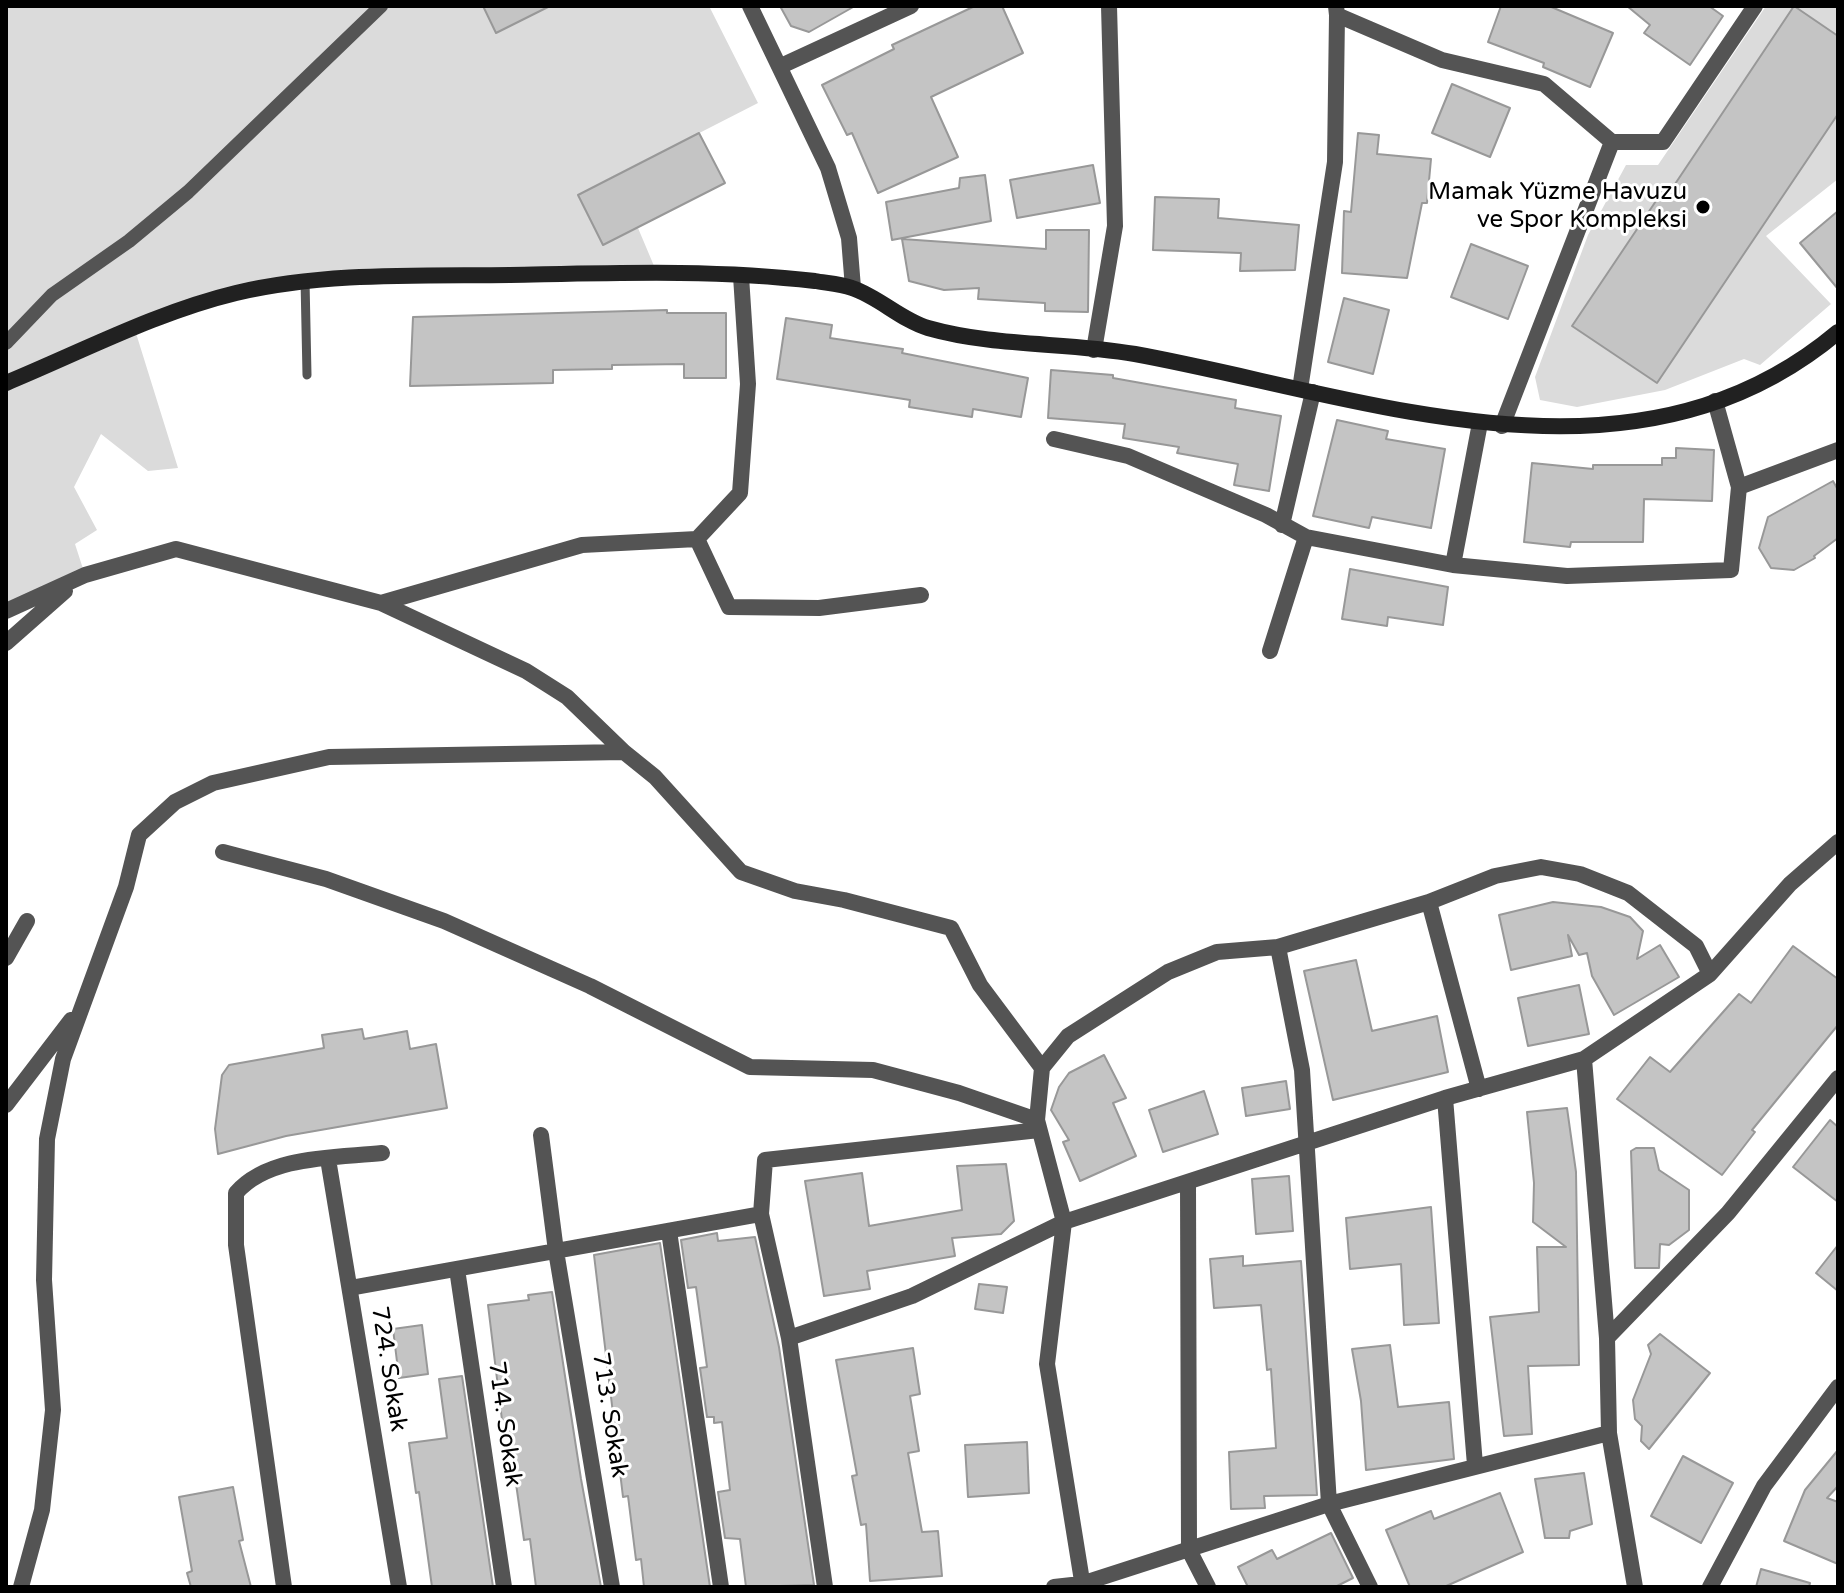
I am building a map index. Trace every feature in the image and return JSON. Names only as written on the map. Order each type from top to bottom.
[{"type":"main road","points":[[6,383],[166,316],[230,295],[305,280],[657,273],[741,276],[853,288],[922,326],[976,339],[1130,353],[1306,390],[1502,426],[1583,428],[1649,420],[1715,401],[1773,376],[1838,332]]},
{"type":"street","points":[[6,343],[52,295],[129,241],[188,192],[381,6]]},
{"type":"street","points":[[750,6],[828,168],[849,238],[853,288]]},
{"type":"street","points":[[781,66],[911,6]]},
{"type":"street","points":[[1094,350],[1115,226],[1109,6]]},
{"type":"street","points":[[1282,525],[1306,390],[1335,162],[1336,11],[1442,60],[1544,84],[1612,142],[1663,142],[1750,9]]},
{"type":"street","points":[[1502,426],[1612,142]]},
{"type":"street","points":[[381,603],[582,545],[697,539],[740,493],[748,384],[741,276]]},
{"type":"street","points":[[1054,439],[1128,456],[1266,515],[1306,537],[1453,565],[1567,576],[1731,570],[1739,487],[1715,401]]},
{"type":"street","points":[[1453,565],[1480,423]]},
{"type":"street","points":[[1739,487],[1838,450]]},
{"type":"street","points":[[1270,651],[1306,537]]},
{"type":"street","points":[[697,539],[729,607],[819,608],[921,595]]},
{"type":"street","points":[[6,611],[85,575],[176,549],[381,603],[536,678],[567,697],[655,777],[741,872],[795,891],[844,900],[951,928],[980,985],[1042,1068]]},
{"type":"street","points":[[6,643],[85,575]]},
{"type":"street","points":[[21,1587],[42,1510],[53,1410],[44,1280],[47,1139],[63,1059],[126,887],[139,835],[175,802],[213,783],[329,757],[624,752]]},
{"type":"street","points":[[789,1338],[912,1296],[1064,1222],[1445,1098],[1584,1059],[1710,974],[1790,884],[1838,842]]},
{"type":"street","points":[[223,852],[326,879],[444,921],[590,986],[750,1067],[873,1070],[959,1093],[1038,1125]]},
{"type":"street","points":[[1082,1586],[1047,1364],[1064,1222],[1038,1125],[1042,1068],[1068,1036],[1168,972],[1217,952],[1278,947],[1429,902],[1495,876],[1541,867],[1580,874],[1628,893],[1696,946],[1710,974]]},
{"type":"street","points":[[1429,902],[1479,1089]]},
{"type":"street","points":[[6,958],[27,921]]},
{"type":"street","points":[[1278,947],[1302,1070],[1329,1504],[1370,1587]]},
{"type":"street","points":[[6,1105],[81,1006]]},
{"type":"street","points":[[1584,1059],[1607,1338],[1609,1433],[1635,1587]]},
{"type":"street","points":[[1607,1338],[1728,1213],[1836,1085]]},
{"type":"street","points":[[1445,1098],[1475,1465]]},
{"type":"street","points":[[825,1587],[789,1338],[761,1214],[765,1160],[1038,1125]]},
{"type":"street","name":"713. Sokak","points":[[541,1135],[556,1251],[612,1587]]},
{"type":"street","points":[[284,1587],[236,1245],[236,1193],[247,1181],[298,1162],[382,1153]]},
{"type":"street","name":"724. Sokak","points":[[328,1159],[399,1587]]},
{"type":"street","points":[[1188,1182],[1189,1550],[1208,1587]]},
{"type":"street","points":[[350,1288],[761,1214]]},
{"type":"street","points":[[669,1231],[721,1587]]},
{"type":"street","name":"714. Sokak","points":[[457,1269],[504,1587]]},
{"type":"street","points":[[1710,1587],[1764,1486],[1838,1387]]},
{"type":"street","points":[[1054,1587],[1082,1586],[1329,1504],[1609,1433]]},
{"type":"lane","points":[[305,280],[307,375]]},
{"type":"shaded area","points":[[6,6],[483,6],[497,33],[550,6],[709,6],[758,103],[578,195],[603,245],[638,228],[657,273],[292,281],[135,330],[178,468],[148,471],[101,434],[74,487],[97,530],[75,544],[85,575],[6,611]]},
{"type":"shaded area","name":"Mamak Yüzme Havuzu ve Spor Kompleksi","points":[[1766,6],[1838,6],[1838,179],[1766,236],[1831,304],[1760,365],[1744,359],[1665,390],[1577,407],[1540,400],[1535,377],[1588,235],[1626,165],[1658,165]]},
{"type":"building","points":[[483,6],[550,6],[496,33]]},
{"type":"building","points":[[780,6],[855,6],[809,32],[791,26]]},
{"type":"building","points":[[975,6],[1002,6],[1023,53],[931,97],[958,157],[878,193],[852,133],[847,135],[822,85],[894,49],[892,45]]},
{"type":"building","points":[[1501,6],[1549,6],[1613,33],[1590,87],[1543,67],[1544,63],[1488,42]]},
{"type":"building","points":[[1627,6],[1709,6],[1723,16],[1690,65],[1644,33],[1650,25]]},
{"type":"building","points":[[1794,6],[1838,36],[1838,114],[1657,383],[1572,326],[1664,189],[1669,193]]},
{"type":"building","points":[[1452,84],[1510,108],[1490,157],[1432,133]]},
{"type":"building","points":[[699,133],[725,183],[603,245],[578,195]]},
{"type":"building","points":[[1358,133],[1379,135],[1377,154],[1431,159],[1427,203],[1422,203],[1407,278],[1342,273],[1344,211],[1351,212]]},
{"type":"building","points":[[1093,165],[1100,203],[1017,218],[1010,180]]},
{"type":"building","points":[[985,175],[991,221],[892,240],[886,202],[959,188],[960,178]]},
{"type":"building","points":[[1155,197],[1219,199],[1218,218],[1299,225],[1295,270],[1240,271],[1241,253],[1153,250]]},
{"type":"building","points":[[1838,211],[1838,289],[1800,243]]},
{"type":"building","points":[[1046,230],[1089,230],[1088,312],[1045,311],[1045,303],[978,299],[979,288],[944,290],[909,281],[902,239],[1046,249]]},
{"type":"building","points":[[1471,244],[1528,266],[1508,319],[1451,297]]},
{"type":"building","points":[[1344,298],[1389,310],[1373,374],[1328,362]]},
{"type":"building","points":[[667,310],[667,313],[726,313],[726,378],[684,378],[684,364],[612,365],[612,369],[553,370],[553,383],[410,386],[413,317]]},
{"type":"building","points":[[786,318],[832,325],[830,338],[903,349],[902,353],[1028,378],[1021,417],[973,409],[972,417],[909,407],[910,400],[777,379]]},
{"type":"building","points":[[1051,370],[1113,375],[1113,378],[1236,400],[1235,408],[1281,416],[1269,491],[1234,485],[1238,464],[1177,453],[1179,447],[1123,438],[1125,424],[1048,418]]},
{"type":"building","points":[[1337,420],[1388,431],[1386,439],[1445,449],[1431,528],[1372,517],[1369,528],[1313,516]]},
{"type":"building","points":[[1676,448],[1714,450],[1712,501],[1644,499],[1643,542],[1571,542],[1570,547],[1524,542],[1532,463],[1593,469],[1593,465],[1662,465],[1662,458],[1676,458]]},
{"type":"building","points":[[1833,481],[1838,490],[1838,538],[1815,558],[1794,570],[1771,568],[1759,548],[1768,517]]},
{"type":"building","points":[[1350,569],[1448,587],[1443,625],[1388,617],[1387,626],[1342,619]]},
{"type":"building","points":[[1553,902],[1601,907],[1630,917],[1643,931],[1637,959],[1660,945],[1679,977],[1614,1015],[1592,976],[1587,953],[1579,955],[1568,935],[1572,956],[1511,970],[1499,915]]},
{"type":"building","points":[[1793,946],[1838,979],[1838,1025],[1752,1130],[1755,1132],[1722,1175],[1617,1099],[1650,1057],[1670,1072],[1739,994],[1751,1003]]},
{"type":"building","points":[[1356,960],[1372,1031],[1437,1016],[1448,1072],[1333,1100],[1304,971]]},
{"type":"building","points":[[1579,985],[1589,1034],[1528,1046],[1518,998]]},
{"type":"building","points":[[362,1029],[364,1039],[407,1031],[410,1049],[436,1044],[447,1108],[286,1136],[218,1154],[215,1129],[222,1075],[229,1065],[324,1048],[322,1035]]},
{"type":"building","points":[[1104,1055],[1126,1098],[1113,1103],[1136,1156],[1080,1181],[1063,1142],[1069,1140],[1051,1110],[1059,1087],[1069,1073]]},
{"type":"building","points":[[1286,1081],[1290,1109],[1246,1116],[1242,1088]]},
{"type":"building","points":[[1204,1091],[1218,1134],[1163,1152],[1149,1110]]},
{"type":"building","points":[[1567,1108],[1576,1172],[1579,1365],[1528,1366],[1532,1434],[1504,1436],[1490,1317],[1539,1312],[1537,1247],[1566,1247],[1533,1222],[1534,1183],[1527,1112]]},
{"type":"building","points":[[1830,1120],[1838,1127],[1838,1202],[1793,1167]]},
{"type":"building","points":[[1654,1148],[1659,1170],[1689,1190],[1689,1230],[1669,1245],[1660,1244],[1659,1268],[1635,1268],[1631,1151]]},
{"type":"building","points":[[1006,1164],[1014,1221],[1001,1234],[952,1238],[955,1256],[867,1271],[870,1289],[824,1296],[805,1181],[862,1173],[869,1226],[962,1210],[957,1166]]},
{"type":"building","points":[[1289,1176],[1293,1231],[1256,1234],[1252,1179]]},
{"type":"building","points":[[1431,1207],[1439,1323],[1404,1325],[1401,1264],[1350,1269],[1346,1218]]},
{"type":"building","points":[[717,1233],[718,1241],[755,1237],[779,1347],[814,1585],[746,1587],[740,1539],[725,1538],[718,1492],[730,1490],[722,1422],[714,1423],[714,1417],[707,1417],[700,1368],[707,1367],[696,1287],[688,1288],[681,1240]]},
{"type":"building","points":[[660,1243],[710,1587],[644,1587],[641,1559],[636,1560],[628,1496],[623,1497],[594,1255]]},
{"type":"building","points":[[1838,1245],[1838,1291],[1816,1273]]},
{"type":"building","points":[[1243,1256],[1243,1266],[1301,1261],[1317,1495],[1264,1496],[1265,1508],[1231,1509],[1229,1452],[1276,1448],[1271,1369],[1267,1370],[1261,1305],[1214,1308],[1210,1259]]},
{"type":"building","points":[[979,1284],[1007,1287],[1003,1313],[975,1309]]},
{"type":"building","points":[[552,1292],[601,1587],[536,1587],[530,1539],[524,1540],[507,1420],[502,1420],[488,1305],[529,1300],[528,1295]]},
{"type":"building","points":[[422,1325],[428,1374],[399,1378],[393,1329]]},
{"type":"building","points":[[1660,1334],[1710,1373],[1649,1449],[1641,1441],[1642,1426],[1635,1419],[1633,1400],[1651,1354],[1648,1345]]},
{"type":"building","points":[[1390,1345],[1398,1407],[1449,1402],[1454,1459],[1366,1470],[1361,1401],[1352,1349]]},
{"type":"building","points":[[913,1348],[920,1394],[910,1396],[919,1451],[908,1453],[922,1532],[938,1531],[942,1576],[870,1581],[866,1524],[861,1525],[852,1476],[857,1475],[836,1360]]},
{"type":"building","points":[[462,1376],[493,1587],[432,1587],[419,1492],[416,1493],[409,1443],[447,1438],[439,1379]]},
{"type":"building","points":[[1027,1442],[1029,1493],[968,1497],[965,1445]]},
{"type":"building","points":[[1838,1450],[1838,1486],[1827,1498],[1838,1502],[1838,1564],[1784,1541],[1805,1490]]},
{"type":"building","points":[[1683,1456],[1733,1483],[1701,1543],[1651,1516]]},
{"type":"building","points":[[1584,1473],[1592,1524],[1570,1531],[1569,1538],[1545,1538],[1535,1479]]},
{"type":"building","points":[[233,1487],[243,1540],[239,1541],[251,1587],[191,1587],[187,1573],[192,1571],[179,1497]]},
{"type":"building","points":[[1500,1493],[1523,1552],[1444,1587],[1410,1587],[1386,1530],[1431,1511],[1434,1519]]},
{"type":"building","points":[[1331,1533],[1353,1578],[1335,1587],[1248,1587],[1238,1567],[1272,1550],[1277,1559]]},
{"type":"building","points":[[1761,1569],[1810,1583],[1809,1587],[1756,1587]]},
{"type":"place","name":"Mamak Yüzme Havuzu ve Spor Kompleksi","points":[[1703,207]]}]
